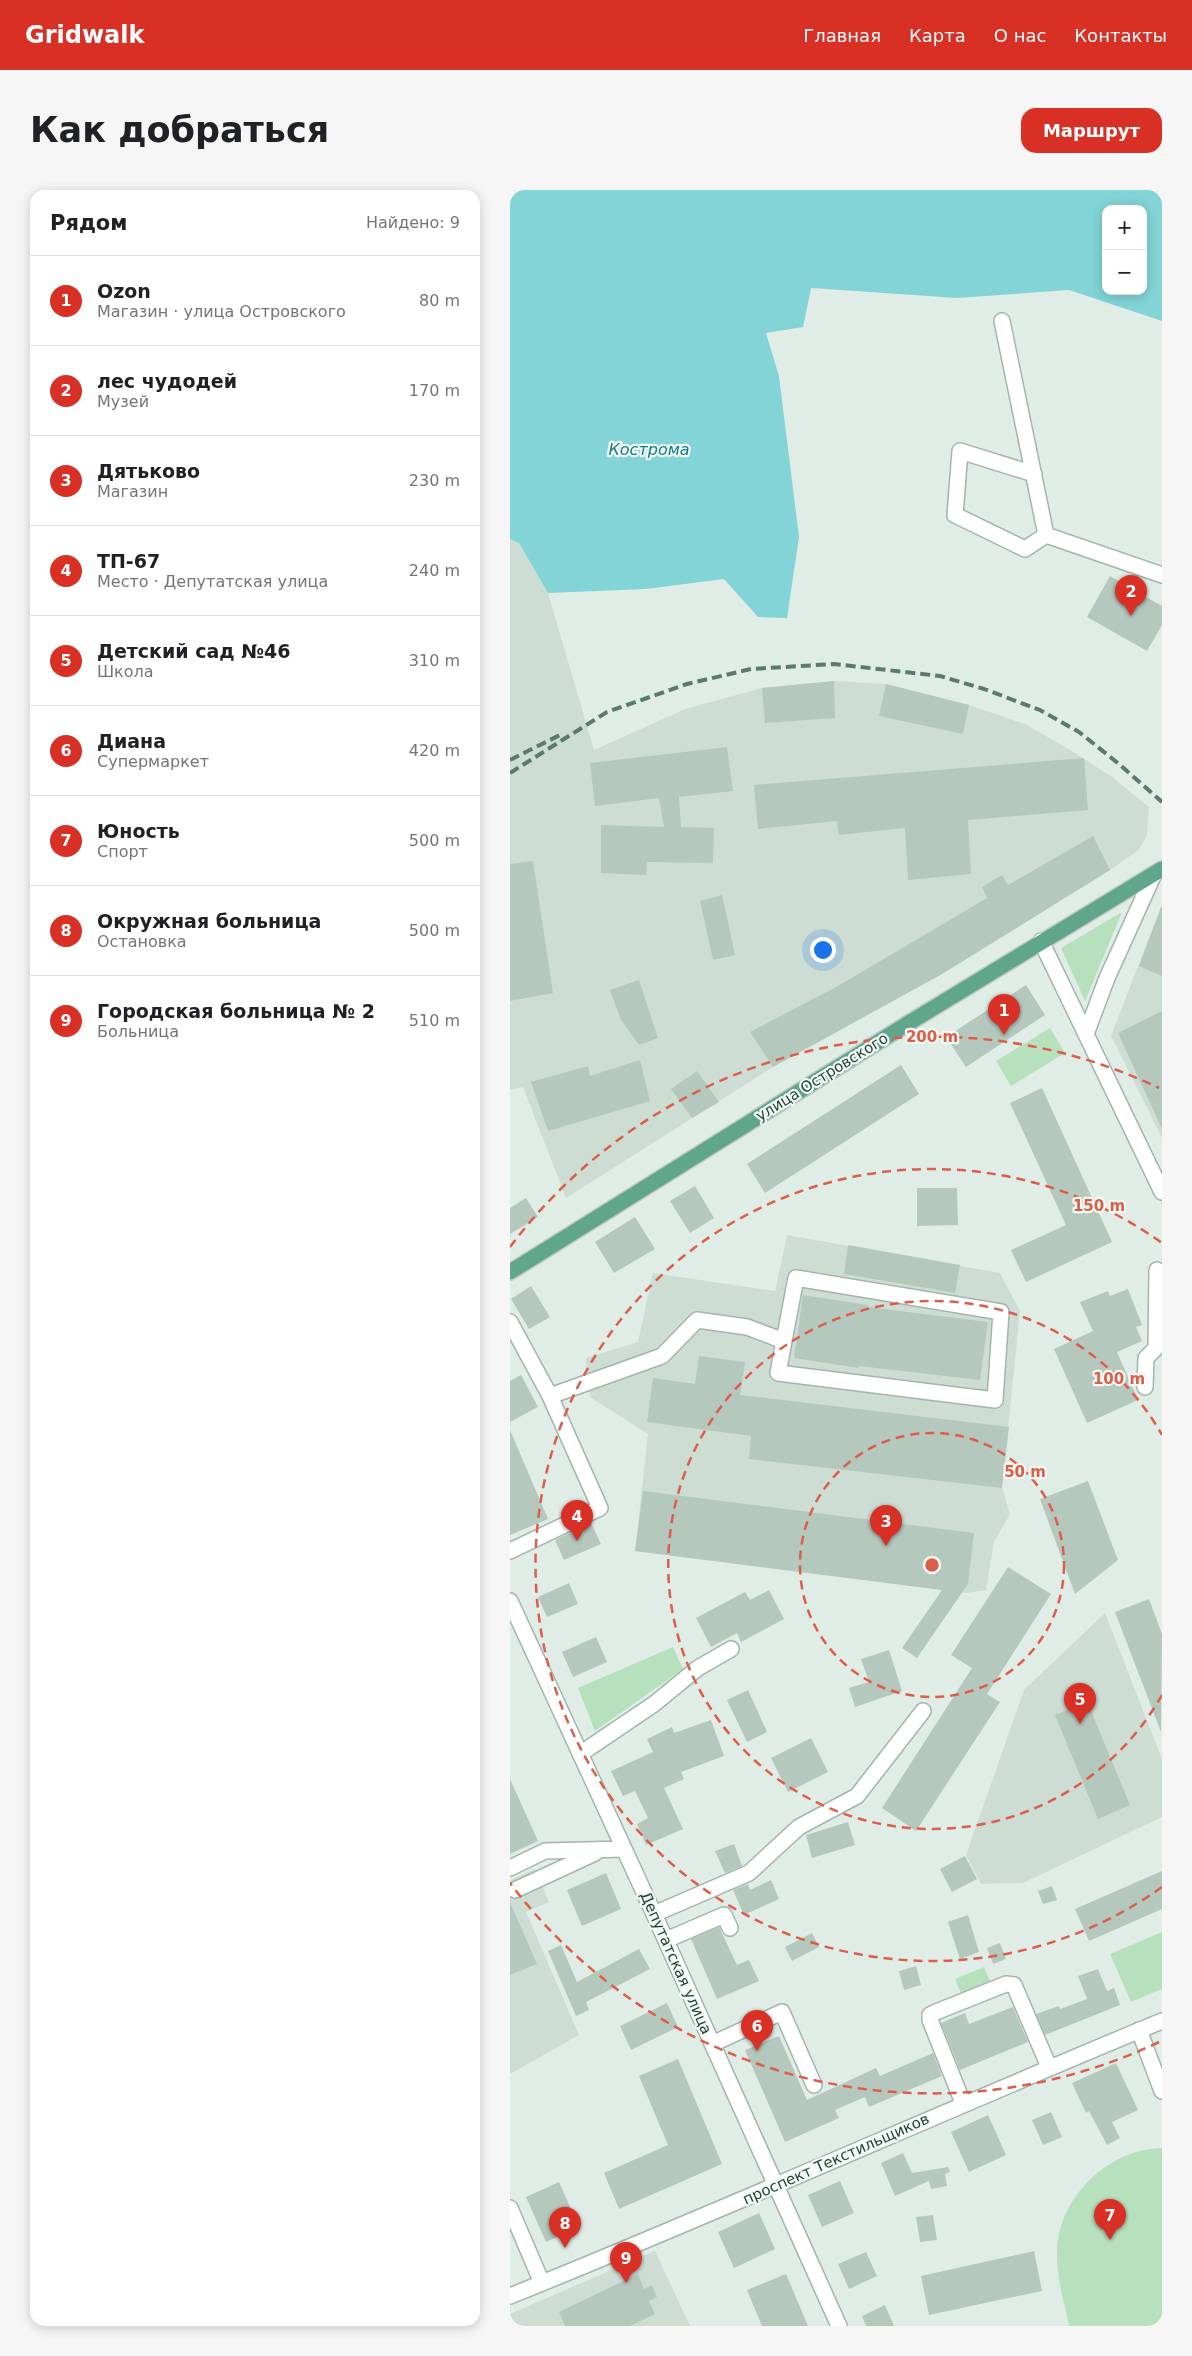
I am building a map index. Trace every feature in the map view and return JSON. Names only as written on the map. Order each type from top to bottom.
[{"type":"main road","name":"улица Островского","points":[[510,1272],[1041,942],[1158,872]]},
{"type":"street","points":[[1002,321],[1046,535]]},
{"type":"street","points":[[1034,474],[960,451],[955,516],[1025,549],[1046,535]]},
{"type":"street","points":[[1046,535],[1162,575]]},
{"type":"street","points":[[1086,1034],[1107,978],[1158,872]]},
{"type":"street","points":[[1041,942],[1162,1192]]},
{"type":"street","points":[[1146,1387],[1146,1358],[1159,1347],[1157,1270]]},
{"type":"street","points":[[796,1278],[1001,1312],[995,1400],[778,1373],[784,1341],[796,1278]]},
{"type":"street","points":[[550,1396],[662,1356],[697,1320],[747,1327],[784,1341]]},
{"type":"street","points":[[510,1322],[550,1396],[600,1508],[510,1551]]},
{"type":"street","name":"Депутатская улица","points":[[510,1601],[516,1628],[580,1754],[624,1849],[839,2326]]},
{"type":"street","points":[[580,1754],[654,1704],[698,1668],[731,1649]]},
{"type":"street","points":[[654,1914],[749,1873],[799,1827],[857,1796],[923,1711]]},
{"type":"street","points":[[510,1868],[545,1851],[624,1849]]},
{"type":"street","points":[[515,1890],[600,1850]]},
{"type":"street","points":[[666,1940],[724,1916],[730,1928]]},
{"type":"street","points":[[963,2103],[929,2018],[932,2014],[945,2008],[1006,1984],[1014,1985],[1049,2067]]},
{"type":"street","points":[[712,2044],[782,2012],[814,2085]]},
{"type":"street","name":"проспект Текстильщиков","points":[[510,2296],[777,2186],[963,2103],[1162,2021]]},
{"type":"street","points":[[1139,2030],[1162,2091]]},
{"type":"street","points":[[510,2208],[542,2283]]},
{"type":"shaded area","points":[[510,539],[519,543],[548,593],[594,750],[685,709],[762,688],[834,681],[886,684],[969,705],[1025,724],[1072,751],[1112,777],[1149,807],[1147,835],[1139,850],[1110,870],[942,974],[773,1067],[566,1198],[523,1087],[510,1090]]},
{"type":"shaded area","points":[[1156,920],[1162,923],[1162,1138],[1111,1036]]},
{"type":"shaded area","points":[[787,1235],[1000,1273],[1020,1311],[1002,1488],[1010,1514],[994,1542],[986,1590],[967,1593],[635,1551],[648,1434],[590,1397],[586,1358],[638,1342],[653,1273],[775,1291]]},
{"type":"shaded area","points":[[1105,1613],[1162,1759],[1162,1817],[1023,1883],[981,1884],[966,1855],[1024,1690]]},
{"type":"shaded area","points":[[535,1869],[549,1902],[526,1912],[579,2035],[510,2074],[510,1880]]},
{"type":"shaded area","points":[[655,2251],[690,2326],[510,2326],[510,2314]]},
{"type":"green space","points":[[1122,912],[1086,999],[1085,1001],[1061,948]]},
{"type":"green space","points":[[1050,1028],[1065,1053],[1011,1086],[996,1061]]},
{"type":"green space","points":[[673,1647],[683,1669],[595,1731],[578,1688]]},
{"type":"green space","points":[[1162,1932],[1162,1989],[1131,2002],[1110,1954]]},
{"type":"green space","points":[[984,1967],[990,1981],[961,1993],[955,1979]]},
{"type":"green space","points":[[1162,2148],[1162,2326],[1069,2326],[1057,2260],[1060,2231],[1067,2212],[1077,2195],[1090,2180],[1106,2167],[1123,2157],[1142,2150]]},
{"type":"water","name":"Кострома","points":[[510,190],[1162,190],[1162,321],[1069,290],[957,298],[811,288],[803,327],[766,333],[779,376],[799,537],[787,618],[758,617],[724,579],[646,589],[548,593],[519,543],[510,539]]},
{"type":"building","points":[[1110,576],[1162,606],[1162,625],[1147,651],[1087,617]]},
{"type":"building","points":[[834,681],[835,718],[765,723],[762,688]]},
{"type":"building","points":[[886,684],[969,705],[963,734],[879,716]]},
{"type":"building","points":[[727,747],[733,791],[679,797],[681,827],[714,828],[713,863],[647,862],[646,875],[601,873],[601,825],[664,827],[659,798],[595,806],[590,763]]},
{"type":"building","points":[[1084,758],[1088,810],[968,820],[971,874],[908,880],[905,828],[839,835],[837,821],[758,829],[754,785]]},
{"type":"building","points":[[1093,836],[1110,870],[942,974],[773,1067],[750,1032],[838,986],[987,898],[982,887],[1002,875],[1008,885]]},
{"type":"building","points":[[533,861],[553,993],[510,1001],[510,864]]},
{"type":"building","points":[[722,895],[735,955],[713,960],[700,901]]},
{"type":"building","points":[[1162,907],[1162,976],[1139,966]]},
{"type":"building","points":[[639,980],[658,1038],[639,1045],[621,1020],[610,990]]},
{"type":"building","points":[[1026,985],[1045,1015],[966,1067],[946,1037]]},
{"type":"building","points":[[1162,1011],[1162,1129],[1118,1033]]},
{"type":"building","points":[[640,1060],[650,1101],[548,1131],[531,1082],[588,1066],[590,1076]]},
{"type":"building","points":[[901,1065],[919,1094],[765,1193],[747,1164]]},
{"type":"building","points":[[697,1071],[719,1102],[692,1118],[671,1089]]},
{"type":"building","points":[[1042,1088],[1112,1242],[1026,1282],[1011,1250],[1066,1225],[1010,1103]]},
{"type":"building","points":[[695,1186],[714,1218],[690,1233],[670,1201]]},
{"type":"building","points":[[917,1188],[957,1188],[958,1225],[917,1226]]},
{"type":"building","points":[[526,1198],[538,1217],[510,1234],[510,1208]]},
{"type":"building","points":[[635,1217],[655,1249],[614,1273],[595,1242]]},
{"type":"building","points":[[848,1245],[960,1265],[955,1293],[844,1274]]},
{"type":"building","points":[[531,1286],[550,1317],[529,1329],[511,1299]]},
{"type":"building","points":[[1128,1289],[1142,1325],[1136,1327],[1142,1341],[1117,1352],[1138,1400],[1087,1423],[1054,1349],[1093,1331],[1080,1302],[1108,1291],[1110,1296]]},
{"type":"building","points":[[803,1295],[868,1305],[868,1307],[988,1322],[980,1380],[859,1366],[859,1368],[794,1358]]},
{"type":"building","points":[[699,1356],[745,1362],[740,1395],[1009,1427],[1002,1488],[749,1459],[751,1436],[647,1422],[653,1378],[695,1384]]},
{"type":"building","points":[[521,1375],[538,1407],[510,1422],[510,1381]]},
{"type":"building","points":[[510,1430],[548,1519],[510,1535]]},
{"type":"building","points":[[1088,1481],[1118,1560],[1075,1594],[1040,1499]]},
{"type":"building","points":[[643,1491],[974,1533],[968,1584],[917,1658],[902,1648],[942,1590],[635,1551]]},
{"type":"building","points":[[591,1523],[601,1544],[564,1560],[555,1540]]},
{"type":"building","points":[[1008,1567],[1051,1594],[987,1694],[1000,1702],[916,1831],[882,1808],[972,1668],[951,1655]]},
{"type":"building","points":[[569,1583],[578,1604],[547,1617],[538,1597]]},
{"type":"building","points":[[769,1590],[784,1619],[741,1642],[737,1633],[711,1647],[696,1618],[745,1592],[750,1600]]},
{"type":"building","points":[[1149,1599],[1162,1634],[1161,1732],[1115,1612]]},
{"type":"building","points":[[596,1637],[607,1662],[573,1677],[562,1652]]},
{"type":"building","points":[[889,1650],[902,1691],[855,1707],[849,1688],[869,1682],[861,1659]]},
{"type":"building","points":[[748,1690],[767,1732],[747,1742],[727,1700]]},
{"type":"building","points":[[1087,1701],[1130,1805],[1098,1819],[1055,1715]]},
{"type":"building","points":[[711,1720],[724,1756],[681,1772],[684,1779],[664,1788],[683,1829],[646,1845],[637,1824],[648,1818],[635,1791],[623,1796],[611,1771],[653,1752],[647,1739],[672,1727],[674,1733]]},
{"type":"building","points":[[811,1738],[828,1772],[788,1792],[771,1758]]},
{"type":"building","points":[[510,1779],[538,1841],[510,1854]]},
{"type":"building","points":[[848,1822],[855,1845],[812,1858],[806,1835]]},
{"type":"building","points":[[734,1844],[742,1866],[725,1873],[715,1851]]},
{"type":"building","points":[[965,1856],[977,1879],[952,1892],[940,1869]]},
{"type":"building","points":[[1162,1871],[1162,1909],[1089,1941],[1075,1909]]},
{"type":"building","points":[[606,1873],[621,1909],[582,1926],[567,1890]]},
{"type":"building","points":[[771,1880],[779,1899],[744,1915],[733,1890],[748,1884],[750,1890]]},
{"type":"building","points":[[1052,1886],[1057,1900],[1043,1904],[1038,1891]]},
{"type":"building","points":[[510,1902],[537,1964],[510,1975]]},
{"type":"building","points":[[968,1915],[979,1952],[960,1959],[948,1922]]},
{"type":"building","points":[[719,1927],[737,1965],[749,1960],[759,1981],[717,1999],[691,1939]]},
{"type":"building","points":[[812,1933],[819,1947],[792,1961],[785,1947]]},
{"type":"building","points":[[1000,1943],[1006,1959],[993,1964],[987,1948]]},
{"type":"building","points":[[561,1945],[577,1982],[639,1949],[650,1969],[586,2002],[589,2010],[576,2016],[548,1951]]},
{"type":"building","points":[[916,1966],[921,1985],[904,1990],[899,1971]]},
{"type":"building","points":[[1098,1969],[1107,1991],[1114,1988],[1120,2005],[1045,2035],[1036,2014],[1059,2006],[1060,2009],[1087,1999],[1078,1976]]},
{"type":"building","points":[[667,2003],[678,2027],[631,2050],[620,2026]]},
{"type":"building","points":[[1013,2007],[1028,2042],[960,2070],[941,2023],[965,2013],[969,2024]]},
{"type":"building","points":[[779,2036],[807,2100],[876,2068],[880,2076],[933,2053],[942,2076],[869,2107],[865,2097],[835,2110],[839,2118],[785,2142],[745,2050]]},
{"type":"building","points":[[678,2059],[722,2164],[619,2209],[604,2173],[668,2145],[639,2076]]},
{"type":"building","points":[[1116,2063],[1138,2110],[1112,2122],[1120,2138],[1107,2145],[1089,2111],[1086,2113],[1072,2083]]},
{"type":"building","points":[[1051,2112],[1062,2137],[1043,2145],[1032,2120]]},
{"type":"building","points":[[988,2115],[1006,2155],[969,2172],[951,2132]]},
{"type":"building","points":[[903,2153],[912,2173],[948,2167],[950,2172],[945,2174],[947,2186],[931,2189],[929,2181],[895,2196],[881,2163]]},
{"type":"building","points":[[840,2181],[854,2213],[822,2227],[808,2195]]},
{"type":"building","points":[[559,2182],[579,2227],[546,2242],[526,2197]]},
{"type":"building","points":[[759,2213],[775,2249],[734,2268],[718,2232]]},
{"type":"building","points":[[933,2215],[937,2240],[920,2242],[916,2217]]},
{"type":"building","points":[[1034,2251],[1042,2291],[929,2315],[921,2276]]},
{"type":"building","points":[[866,2252],[877,2276],[849,2289],[838,2264]]},
{"type":"building","points":[[638,2274],[644,2289],[652,2285],[657,2297],[649,2301],[655,2314],[630,2326],[565,2326],[559,2312]]},
{"type":"building","points":[[786,2274],[808,2326],[762,2326],[747,2290]]},
{"type":"building","points":[[885,2305],[894,2326],[866,2326],[862,2316]]},
{"type":"railway","points":[[510,773],[607,712],[687,684],[751,669],[834,664],[940,676],[984,689],[1040,710],[1079,732],[1162,802]]},
{"type":"railway","points":[[510,760],[560,735]]},
{"type":"place","name":"лес чудодей","points":[[1131,616]]},
{"type":"place","name":"Ozon","points":[[1004,1035]]},
{"type":"place","name":"ТП-67","points":[[577,1541]]},
{"type":"place","name":"Дятьково","points":[[886,1546]]},
{"type":"place","name":"Детский сад №46","points":[[1080,1724]]},
{"type":"place","name":"Диана","points":[[757,2051]]},
{"type":"place","name":"Юность","points":[[1110,2240]]},
{"type":"place","name":"Окружная больница","points":[[565,2248]]},
{"type":"place","name":"Городская больница № 2","points":[[626,2283]]}]
